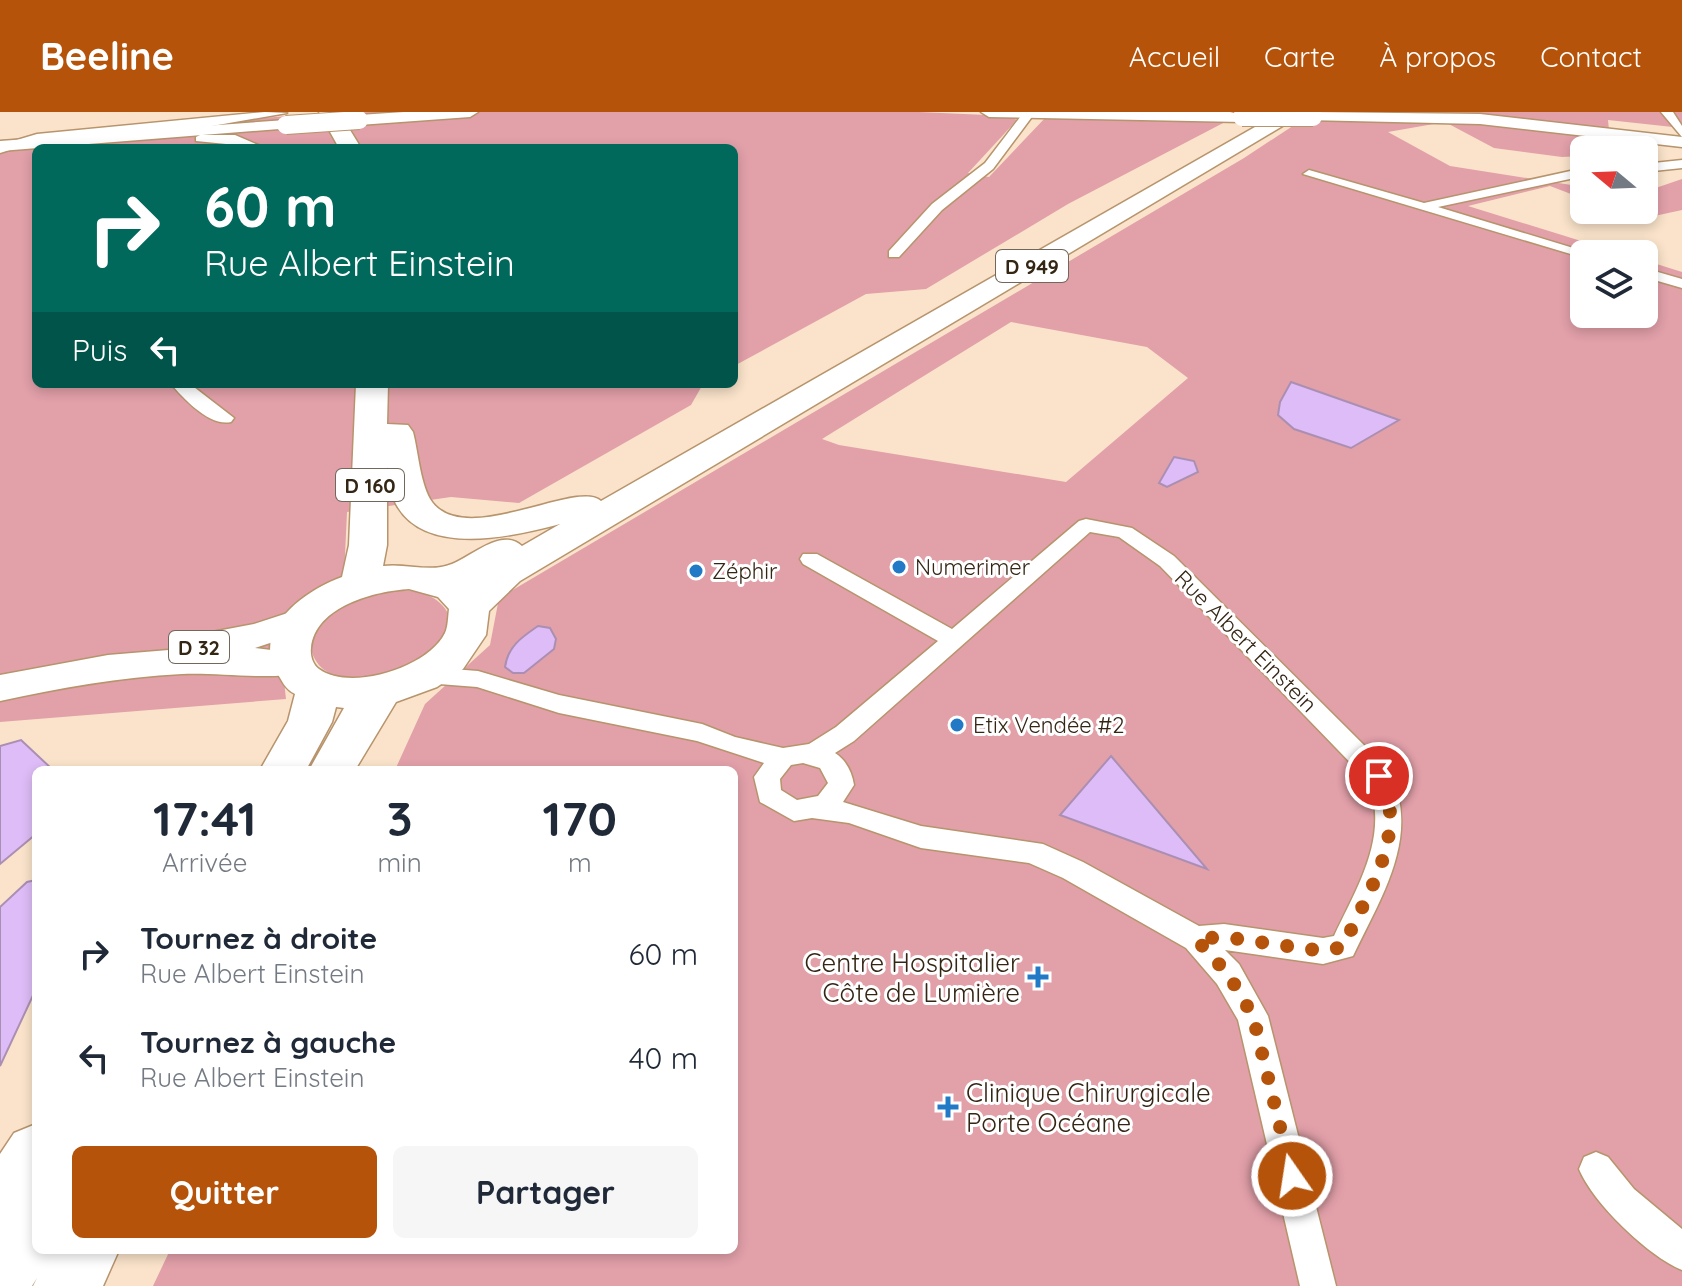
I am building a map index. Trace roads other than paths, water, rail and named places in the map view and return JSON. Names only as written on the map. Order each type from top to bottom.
[{"type":"highway","points":[[312,112],[330,144]]},
{"type":"highway","points":[[329,112],[348,144]]},
{"type":"highway","name":"D 949","points":[[445,602],[478,567],[1277,112]]},
{"type":"highway","name":"D 949","points":[[445,602],[506,572],[1304,114]]},
{"type":"highway","name":"D 160","points":[[360,584],[368,545],[372,388]]},
{"type":"highway","name":"D 160","points":[[396,388],[397,549],[445,602]]},
{"type":"highway","points":[[396,432],[413,502],[436,519],[468,527],[499,528],[530,523],[588,504]]},
{"type":"highway","points":[[285,766],[310,722],[305,676],[291,642],[303,620],[318,606],[360,584],[445,602],[426,675],[381,691],[348,694],[305,676]]},
{"type":"highway","points":[[334,766],[359,721],[381,691]]},
{"type":"highway","points":[[0,1210],[32,1161]]},
{"type":"highway","points":[[0,1278],[32,1220]]},
{"type":"highway","points":[[67,1286],[84,1254]]},
{"type":"main road","name":"D 32","points":[[94,672],[258,635],[303,620]]},
{"type":"main road","name":"D 32","points":[[0,688],[178,662],[305,676]]},
{"type":"street","points":[[48,144],[284,119],[359,120],[470,112]]},
{"type":"street","points":[[989,112],[1469,118],[1682,142]]},
{"type":"street","points":[[1667,112],[1682,134]]},
{"type":"street","points":[[894,254],[937,207],[989,166],[1028,114]]},
{"type":"street","points":[[130,144],[213,138],[243,140],[251,144]]},
{"type":"street","points":[[1,149],[32,146]]},
{"type":"street","points":[[1,149],[32,154]]},
{"type":"street","points":[[1658,167],[1682,164]]},
{"type":"street","points":[[1309,174],[1570,249]]},
{"type":"street","points":[[1427,206],[1570,175]]},
{"type":"street","points":[[1658,276],[1682,284]]},
{"type":"street","points":[[184,388],[200,403],[225,418]]},
{"type":"street","name":"Rue Albert Einstein","points":[[830,768],[845,734],[1086,525],[1125,532],[1167,561],[1379,776],[1390,795],[1393,817],[1386,851],[1343,947],[1323,951],[1224,937],[1196,939]]},
{"type":"street","points":[[810,559],[953,639]]},
{"type":"street","points":[[445,602],[507,688]]},
{"type":"street","points":[[426,675],[465,676],[559,704],[702,733],[775,768],[830,768]]},
{"type":"street","points":[[775,768],[769,795],[784,808],[805,812],[833,799],[830,768]]},
{"type":"street","points":[[830,768],[858,804],[897,829]]},
{"type":"street","points":[[817,809],[850,813],[945,842],[1033,852],[1073,870],[1196,939],[1228,974],[1253,1016],[1318,1286]]},
{"type":"street","points":[[1596,1169],[1622,1201],[1682,1252]]},
{"type":"place","name":"Numerimer","points":[[899,567]]},
{"type":"place","name":"Zéphir","points":[[696,571]]},
{"type":"place","name":"Etix Vendée #2","points":[[957,725]]},
{"type":"place","name":"Centre Hospitalier Côte de Lumière","points":[[1038,977]]},
{"type":"place","name":"Clinique Chirurgicale Porte Océane","points":[[948,1107]]}]
